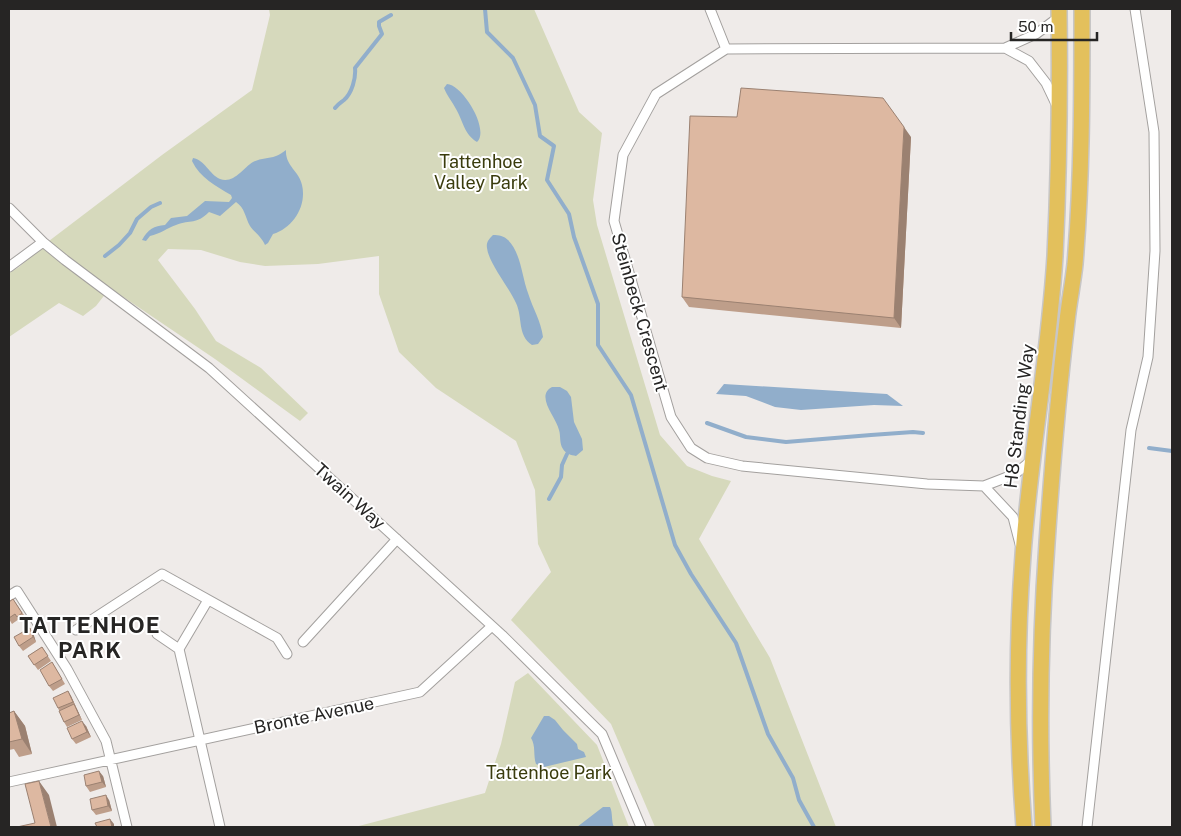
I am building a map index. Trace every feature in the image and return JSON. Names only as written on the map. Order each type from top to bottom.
[{"type":"highway","name":"H8 Standing Way","points":[[1043,827],[1040,708],[1043,612],[1056,434],[1074,265],[1082,145],[1082,9]]},
{"type":"highway","name":"H8 Standing Way","points":[[1024,827],[1020,778],[1018,667],[1023,555],[1055,256],[1059,109],[1059,13]]},
{"type":"street","points":[[710,9],[726,49],[1005,48],[1036,34],[1059,13]]},
{"type":"street","points":[[1087,827],[1131,430],[1148,357],[1154,260],[1154,132],[1135,9]]},
{"type":"street","points":[[1005,48],[1029,61],[1046,83],[1059,109]]},
{"type":"street","name":"Steinbeck Crescent","points":[[726,49],[656,94],[623,154],[614,221],[671,417],[691,448],[707,458],[742,466],[927,484],[984,486],[1015,474],[1032,459]]},
{"type":"street","name":"Twain Way","points":[[9,208],[42,242],[209,368],[492,626],[602,734],[641,827]]},
{"type":"street","points":[[9,267],[42,242]]},
{"type":"street","points":[[984,486],[1012,516],[1023,555]]},
{"type":"street","points":[[303,642],[397,539]]},
{"type":"street","points":[[76,630],[162,574],[278,638],[287,654]]},
{"type":"street","points":[[9,596],[17,591],[57,653],[106,741],[112,760],[126,827]]},
{"type":"street","points":[[179,649],[208,600]]},
{"type":"street","name":"Bronte Avenue","points":[[9,782],[420,692],[492,626]]},
{"type":"street","points":[[157,634],[179,649],[220,827]]},
{"type":"green space","name":"Tattenhoe Valley Park","points":[[269,9],[534,9],[579,112],[602,133],[593,200],[597,225],[660,435],[687,466],[731,481],[699,539],[770,658],[836,827],[655,827],[611,724],[511,620],[551,572],[538,544],[535,490],[516,441],[436,388],[399,352],[379,294],[379,256],[318,264],[265,266],[240,262],[201,250],[168,249],[158,260],[195,309],[216,341],[261,368],[308,413],[300,421],[215,359],[110,288],[96,306],[83,316],[59,303],[9,337],[9,273],[162,155],[252,90],[270,15]]},
{"type":"green space","name":"Tattenhoe Park","points":[[528,673],[597,745],[629,827],[355,827],[485,793],[501,744],[515,682]]},
{"type":"water","points":[[447,84],[460,92],[473,109],[480,128],[480,136],[477,142],[466,131],[444,88]]},
{"type":"water","points":[[286,150],[286,156],[302,185],[302,201],[297,215],[287,227],[273,234],[265,245],[250,226],[243,210],[236,202],[220,216],[209,212],[200,219],[181,223],[150,236],[146,241],[142,240],[152,229],[165,225],[171,218],[187,216],[205,201],[229,202],[232,198],[231,195],[199,172],[192,161],[193,158],[201,161],[216,177],[225,180],[238,175],[253,162],[276,156]]},
{"type":"water","points":[[493,235],[506,239],[516,252],[542,331],[543,337],[538,344],[532,345],[524,336],[516,303],[495,268],[489,254],[487,244]]},
{"type":"water","points":[[724,384],[887,394],[903,406],[874,405],[801,410],[775,407],[746,396],[716,394]]},
{"type":"water","points":[[552,387],[560,387],[567,391],[571,397],[574,422],[582,439],[583,450],[576,456],[564,451],[559,430],[548,407],[546,401],[547,391]]},
{"type":"water","points":[[544,716],[549,716],[555,720],[577,744],[578,749],[584,752],[586,757],[544,767],[536,764],[531,738]]},
{"type":"water","points":[[603,807],[610,807],[614,827],[577,827]]},
{"type":"building","points":[[741,88],[883,98],[904,127],[894,318],[682,297],[690,116],[737,117]]},
{"type":"building","points":[[13,599],[22,613],[17,617],[15,614],[9,618],[9,602]]},
{"type":"building","points":[[30,628],[33,637],[19,646],[14,637]]},
{"type":"building","points":[[42,647],[48,656],[34,665],[28,656]]},
{"type":"building","points":[[52,662],[62,679],[49,686],[40,670]]},
{"type":"building","points":[[68,691],[73,702],[58,708],[53,698]]},
{"type":"building","points":[[74,704],[79,715],[64,722],[59,711]]},
{"type":"building","points":[[14,711],[22,739],[9,742],[9,713]]},
{"type":"building","points":[[82,721],[87,732],[72,739],[67,728]]},
{"type":"building","points":[[99,771],[102,782],[86,786],[84,775]]},
{"type":"building","points":[[39,781],[51,827],[17,827],[35,823],[25,784]]},
{"type":"building","points":[[106,795],[108,806],[92,810],[90,799]]},
{"type":"building","points":[[110,819],[112,827],[97,827],[95,823]]},
{"type":"waterway","points":[[485,9],[487,32],[513,58],[535,105],[540,136],[554,146],[547,180],[569,214],[574,237],[598,304],[598,345],[631,395],[675,545],[691,574],[736,643],[768,734],[793,778],[799,800],[814,827]]},
{"type":"waterway","points":[[335,108],[347,97],[354,81],[355,68],[382,34],[379,22],[391,15]]},
{"type":"waterway","points":[[105,256],[130,233],[137,219],[151,207],[160,203]]},
{"type":"waterway","points":[[707,423],[746,437],[786,442],[913,432],[923,433]]},
{"type":"waterway","points":[[1149,448],[1172,451]]},
{"type":"waterway","points":[[549,499],[561,477],[562,465],[567,454]]},
{"type":"district","name":"TATTENHOE PARK","points":[[90,638]]}]
